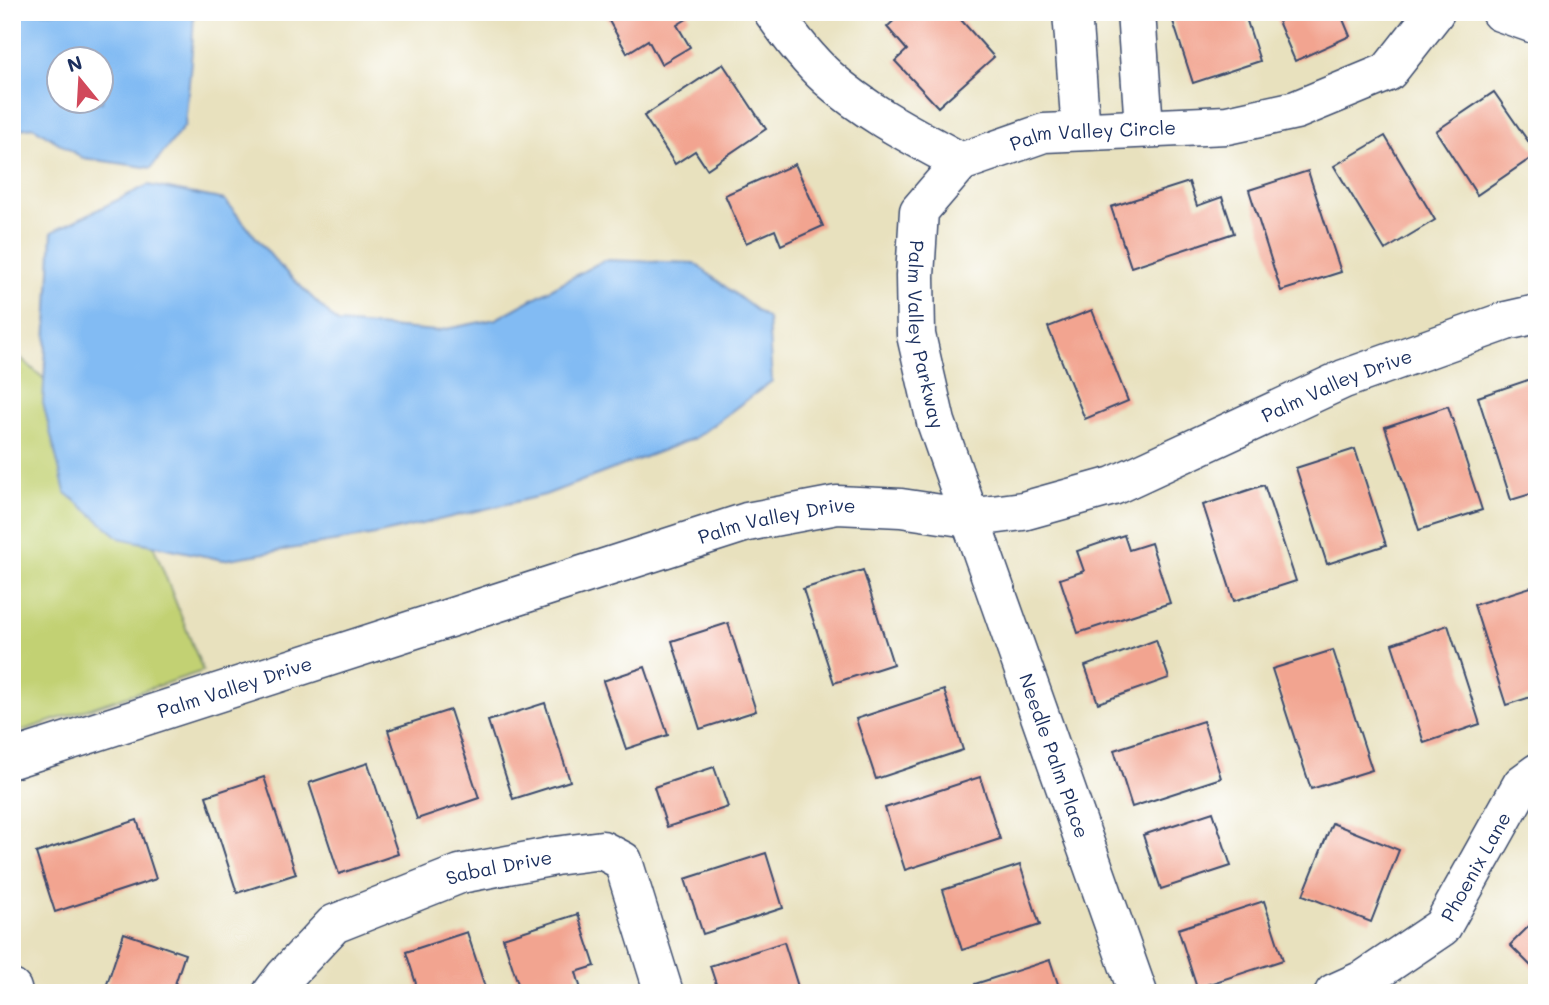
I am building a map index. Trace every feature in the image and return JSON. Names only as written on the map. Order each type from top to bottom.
[{"type":"street","points":[[773,12],[828,78],[876,114],[961,162]]},
{"type":"street","points":[[1072,12],[1082,131]]},
{"type":"street","points":[[1136,12],[1144,127]]},
{"type":"street","name":"Palm Valley Circle","points":[[961,162],[1044,132],[1227,125],[1296,110],[1388,72],[1435,12]]},
{"type":"street","points":[[1500,12],[1537,25]]},
{"type":"street","name":"Palm Valley Parkway","points":[[961,162],[919,211],[915,288],[916,335],[936,422],[968,518]]},
{"type":"street","name":"Palm Valley Drive","points":[[12,759],[747,522],[837,505],[901,508],[968,518],[1023,511],[1113,486],[1344,379],[1506,321],[1537,314]]},
{"type":"street","name":"Needle Palm Place","points":[[968,518],[1138,993]]},
{"type":"street","name":"Phoenix Lane","points":[[1334,993],[1365,979],[1442,927],[1522,784],[1537,773]]},
{"type":"street","name":"Sabal Drive","points":[[272,993],[334,924],[460,874],[602,850],[623,861],[664,993]]},
{"type":"green space","points":[[12,350],[45,380],[43,403],[120,538],[153,545],[203,671],[12,734]]},
{"type":"water","points":[[12,12],[194,12],[185,125],[151,168],[83,158],[33,127],[12,130]]},
{"type":"water","points":[[148,185],[225,200],[277,263],[338,323],[436,331],[496,319],[604,260],[694,263],[768,319],[772,381],[695,438],[545,495],[375,535],[223,560],[120,538],[65,492],[43,403],[52,232]]},
{"type":"building","points":[[604,12],[687,12],[690,17],[677,25],[690,47],[661,64],[648,40],[627,53]]},
{"type":"building","points":[[903,12],[954,12],[994,57],[938,107],[895,61],[907,50],[887,27]]},
{"type":"building","points":[[1170,12],[1244,12],[1260,61],[1193,83]]},
{"type":"building","points":[[1274,12],[1340,12],[1350,36],[1295,61]]},
{"type":"building","points":[[723,64],[766,129],[707,169],[695,151],[675,164],[644,116]]},
{"type":"building","points":[[1494,92],[1537,154],[1477,195],[1436,131]]},
{"type":"building","points":[[1385,136],[1435,220],[1385,250],[1334,166]]},
{"type":"building","points":[[795,164],[823,226],[781,245],[775,230],[746,243],[725,195]]},
{"type":"building","points":[[1308,171],[1341,272],[1281,291],[1249,190]]},
{"type":"building","points":[[1189,182],[1197,206],[1222,197],[1234,233],[1131,267],[1111,207]]},
{"type":"building","points":[[1092,310],[1128,401],[1085,419],[1048,327]]},
{"type":"building","points":[[1537,377],[1537,492],[1511,500],[1478,397]]},
{"type":"building","points":[[1448,406],[1482,510],[1419,530],[1385,427]]},
{"type":"building","points":[[1355,449],[1386,545],[1327,564],[1296,468]]},
{"type":"building","points":[[1264,485],[1296,581],[1234,601],[1203,505]]},
{"type":"building","points":[[1124,535],[1129,550],[1151,543],[1170,603],[1078,633],[1060,579],[1084,571],[1077,551]]},
{"type":"building","points":[[863,570],[893,664],[834,683],[803,589]]},
{"type":"building","points":[[1534,586],[1537,596],[1537,695],[1506,705],[1474,605]]},
{"type":"building","points":[[728,623],[756,711],[700,729],[672,641]]},
{"type":"building","points":[[1448,625],[1480,724],[1424,743],[1392,644]]},
{"type":"building","points":[[1156,640],[1169,678],[1098,703],[1085,666]]},
{"type":"building","points":[[1333,650],[1372,770],[1311,789],[1272,669]]},
{"type":"building","points":[[645,667],[668,735],[626,749],[603,681]]},
{"type":"building","points":[[944,690],[963,750],[876,779],[856,719]]},
{"type":"building","points":[[545,703],[570,781],[513,799],[488,721]]},
{"type":"building","points":[[450,710],[479,798],[417,819],[388,730]]},
{"type":"building","points":[[1203,721],[1221,778],[1132,807],[1114,750]]},
{"type":"building","points":[[368,763],[398,854],[339,874],[309,783]]},
{"type":"building","points":[[714,767],[728,807],[667,827],[654,787]]},
{"type":"building","points":[[264,777],[296,874],[237,893],[206,796]]},
{"type":"building","points":[[980,777],[1000,839],[905,870],[885,808]]},
{"type":"building","points":[[1213,812],[1231,866],[1161,889],[1143,835]]},
{"type":"building","points":[[137,820],[156,879],[55,912],[36,853]]},
{"type":"building","points":[[1332,823],[1399,850],[1371,922],[1303,895]]},
{"type":"building","points":[[766,853],[783,908],[703,934],[685,879]]},
{"type":"building","points":[[1020,865],[1040,925],[962,950],[943,890]]},
{"type":"building","points":[[1264,901],[1283,960],[1197,988],[1178,929]]},
{"type":"building","points":[[578,914],[595,966],[576,972],[582,993],[521,993],[503,938]]},
{"type":"building","points":[[1537,918],[1537,972],[1510,945]]},
{"type":"building","points":[[467,932],[487,993],[419,993],[406,952]]},
{"type":"building","points":[[124,933],[185,954],[172,993],[104,993]]},
{"type":"building","points":[[784,942],[800,993],[719,993],[710,966]]},
{"type":"building","points":[[1050,960],[1061,993],[978,993],[975,984]]}]
